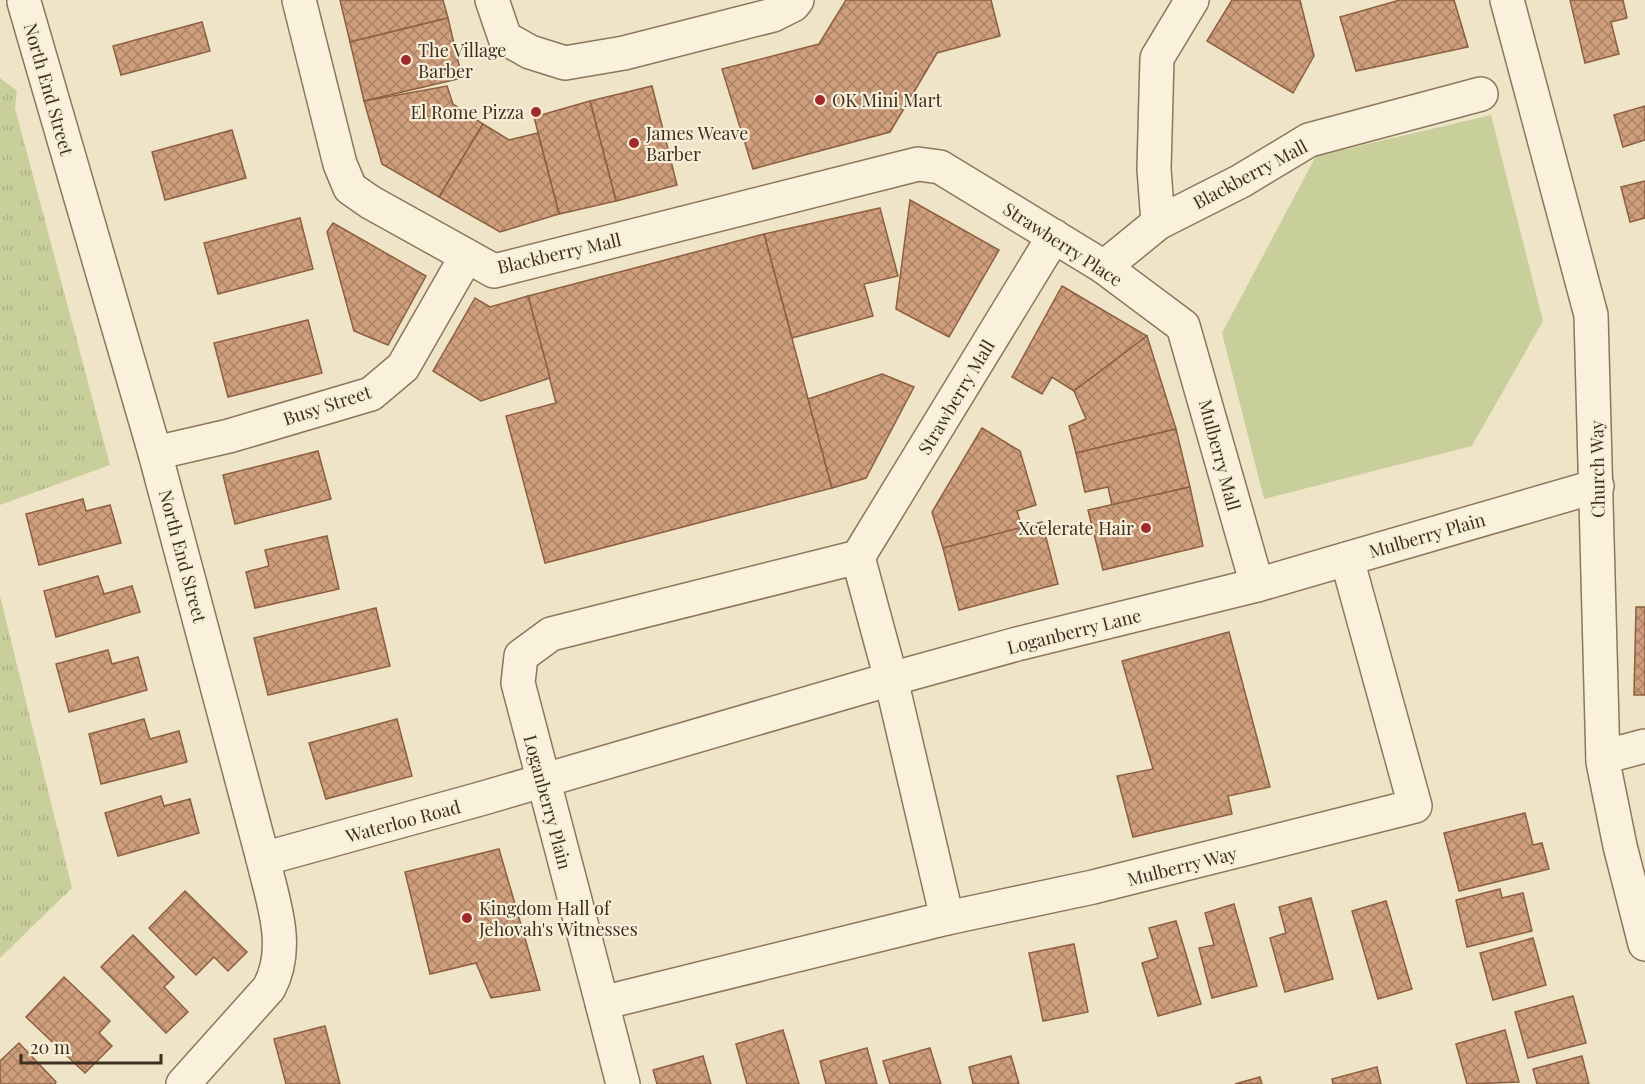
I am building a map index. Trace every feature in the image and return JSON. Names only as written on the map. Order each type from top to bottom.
[{"type":"street","name":"Blackberry Mall","points":[[299,0],[340,164],[350,188],[370,202],[494,271],[918,164],[940,167]]},
{"type":"street","points":[[492,0],[505,38],[530,52],[565,63],[624,53],[763,18],[793,5],[797,0]]},
{"type":"street","points":[[1158,223],[1154,169],[1157,58],[1192,0]]},
{"type":"street","name":"Church Way","points":[[1507,0],[1591,315],[1604,757],[1620,846],[1645,944]]},
{"type":"street","name":"North End Street","points":[[18,4],[155,453],[263,859],[278,927],[281,955],[278,971],[269,988],[183,1084]]},
{"type":"street","name":"Blackberry Mall","points":[[1104,267],[1158,223],[1241,181],[1309,141],[1481,94]]},
{"type":"street","name":"Strawberry Place","points":[[940,167],[1104,267],[1183,326]]},
{"type":"street","name":"Strawberry Mall","points":[[858,557],[1054,236]]},
{"type":"street","name":"Busy Street","points":[[155,453],[229,436],[371,394],[403,367],[466,257]]},
{"type":"street","name":"Mulberry Mall","points":[[1183,326],[1257,585]]},
{"type":"street","name":"Mulberry Plain","points":[[1257,585],[1597,486]]},
{"type":"street","points":[[602,1003],[947,918],[891,679],[858,557]]},
{"type":"street","name":"Loganberry Plain","points":[[618,1083],[602,1003],[518,683],[521,656],[551,634],[858,557]]},
{"type":"street","name":"Mulberry Way","points":[[947,918],[1093,887],[1415,806],[1347,559]]},
{"type":"street","name":"Loganberry Lane","points":[[542,779],[1017,644],[1257,585]]},
{"type":"street","points":[[1604,757],[1645,746]]},
{"type":"street","name":"Waterloo Road","points":[[263,859],[480,800],[542,779]]},
{"type":"green space","points":[[0,78],[17,91],[15,108],[110,465],[0,505]]},
{"type":"green space","points":[[1491,115],[1543,321],[1472,446],[1264,499],[1222,333],[1316,156]]},
{"type":"green space","points":[[0,596],[72,888],[0,958]]},
{"type":"building","points":[[340,0],[443,0],[448,18],[350,42]]},
{"type":"building","name":"OK Mini Mart","points":[[846,0],[991,0],[1000,36],[937,53],[890,132],[753,169],[722,69],[819,44]]},
{"type":"building","points":[[1232,0],[1300,0],[1314,56],[1293,93],[1207,41]]},
{"type":"building","points":[[1400,0],[1454,0],[1468,47],[1356,71],[1340,17]]},
{"type":"building","points":[[1570,0],[1623,0],[1627,18],[1611,22],[1619,54],[1585,63]]},
{"type":"building","name":"The Village Barber","points":[[448,18],[462,78],[364,101],[350,42]]},
{"type":"building","points":[[202,22],[210,51],[121,75],[113,46]]},
{"type":"building","points":[[447,86],[453,104],[483,124],[439,197],[382,164],[364,101]]},
{"type":"building","name":"James Weave Barber","points":[[652,86],[677,185],[616,201],[590,101]]},
{"type":"building","points":[[590,101],[616,201],[559,214],[534,117]]},
{"type":"building","points":[[1645,106],[1645,140],[1623,147],[1614,115]]},
{"type":"building","points":[[483,124],[509,140],[538,133],[559,214],[500,232],[439,197]]},
{"type":"building","points":[[232,130],[246,178],[165,200],[152,152]]},
{"type":"building","points":[[1645,181],[1645,218],[1630,222],[1621,187]]},
{"type":"building","points":[[910,200],[999,250],[949,337],[896,309]]},
{"type":"building","points":[[880,208],[898,276],[864,284],[873,316],[792,338],[764,234]]},
{"type":"building","points":[[300,218],[313,269],[218,294],[204,243]]},
{"type":"building","points":[[333,223],[426,276],[388,345],[354,331],[327,232]]},
{"type":"building","points":[[764,234],[832,488],[545,563],[506,416],[556,403],[528,296]]},
{"type":"building","points":[[1062,286],[1147,336],[1074,391],[1052,377],[1042,394],[1012,377]]},
{"type":"building","points":[[528,296],[550,378],[481,401],[433,371],[475,298],[490,307]]},
{"type":"building","points":[[308,320],[322,373],[228,397],[214,343]]},
{"type":"building","points":[[1147,336],[1176,429],[1076,453],[1069,426],[1086,419],[1074,391]]},
{"type":"building","points":[[882,374],[914,387],[866,478],[832,488],[808,399]]},
{"type":"building","points":[[982,428],[1020,451],[1036,505],[1017,511],[1022,528],[943,548],[932,512]]},
{"type":"building","points":[[1176,429],[1190,487],[1112,505],[1108,487],[1085,492],[1076,453]]},
{"type":"building","points":[[318,451],[331,499],[235,524],[223,475]]},
{"type":"building","name":"Xcelerate Hair","points":[[1190,487],[1203,546],[1103,570],[1088,510]]},
{"type":"building","points":[[83,499],[86,511],[110,505],[121,543],[39,565],[26,514]]},
{"type":"building","points":[[1042,522],[1058,584],[959,610],[943,548]]},
{"type":"building","points":[[327,536],[339,589],[255,608],[246,572],[269,566],[265,550]]},
{"type":"building","points":[[98,576],[104,594],[132,586],[140,612],[56,637],[44,591]]},
{"type":"building","points":[[1636,607],[1645,607],[1645,695],[1634,695]]},
{"type":"building","points":[[376,608],[390,666],[268,695],[254,638]]},
{"type":"building","points":[[1229,632],[1270,787],[1228,796],[1232,814],[1133,837],[1117,776],[1153,769],[1122,661]]},
{"type":"building","points":[[108,650],[112,664],[138,657],[147,690],[69,712],[56,664]]},
{"type":"building","points":[[144,719],[150,739],[179,731],[187,762],[101,784],[89,734]]},
{"type":"building","points":[[397,719],[412,776],[326,799],[309,743]]},
{"type":"building","points":[[161,796],[164,806],[190,799],[199,833],[118,856],[105,813]]},
{"type":"building","points":[[1525,813],[1533,845],[1542,843],[1549,869],[1459,891],[1444,833]]},
{"type":"building","name":"Kingdom Hall of Jehovah's Witnesses","points":[[499,849],[540,990],[491,998],[476,963],[430,974],[405,872]]},
{"type":"building","points":[[1500,889],[1502,898],[1523,893],[1532,931],[1467,947],[1456,900]]},
{"type":"building","points":[[185,891],[247,952],[228,971],[214,957],[196,975],[149,928]]},
{"type":"building","points":[[1311,898],[1333,979],[1285,992],[1270,938],[1286,933],[1279,907]]},
{"type":"building","points":[[1386,901],[1412,989],[1378,999],[1352,911]]},
{"type":"building","points":[[1234,904],[1257,986],[1212,998],[1199,948],[1214,945],[1205,913]]},
{"type":"building","points":[[1176,921],[1201,1004],[1158,1016],[1142,963],[1158,958],[1149,928]]},
{"type":"building","points":[[133,935],[174,977],[164,987],[188,1012],[166,1033],[101,967]]},
{"type":"building","points":[[1533,938],[1546,985],[1493,1000],[1480,953]]},
{"type":"building","points":[[1074,944],[1088,1012],[1043,1021],[1029,953]]},
{"type":"building","points":[[64,977],[110,1021],[99,1033],[112,1046],[85,1073],[26,1017]]},
{"type":"building","points":[[1573,996],[1586,1043],[1528,1058],[1515,1012]]},
{"type":"building","points":[[325,1026],[340,1084],[286,1084],[274,1039]]},
{"type":"building","points":[[783,1030],[799,1084],[747,1084],[736,1044]]},
{"type":"building","points":[[1505,1030],[1519,1082],[1467,1084],[1456,1044]]},
{"type":"building","points":[[19,1043],[56,1082],[55,1084],[0,1084],[0,1061]]},
{"type":"building","points":[[867,1048],[877,1084],[826,1084],[820,1061]]},
{"type":"building","points":[[930,1048],[941,1084],[890,1084],[883,1061]]},
{"type":"building","points":[[703,1056],[711,1084],[657,1084],[653,1070]]},
{"type":"building","points":[[1011,1056],[1019,1084],[973,1084],[969,1067]]},
{"type":"building","points":[[1582,1056],[1589,1084],[1537,1084],[1533,1069]]},
{"type":"building","points":[[1377,1067],[1381,1084],[1333,1084],[1332,1079]]},
{"type":"building","points":[[1260,1077],[1262,1084],[1235,1084]]},
{"type":"place","name":"The Village Barber","points":[[406,60]]},
{"type":"place","name":"OK Mini Mart","points":[[820,100]]},
{"type":"place","name":"El Rome Pizza","points":[[536,112]]},
{"type":"place","name":"James Weave Barber","points":[[634,143]]},
{"type":"place","name":"Xcelerate Hair","points":[[1146,528]]},
{"type":"place","name":"Kingdom Hall of Jehovah's Witnesses","points":[[467,918]]}]
